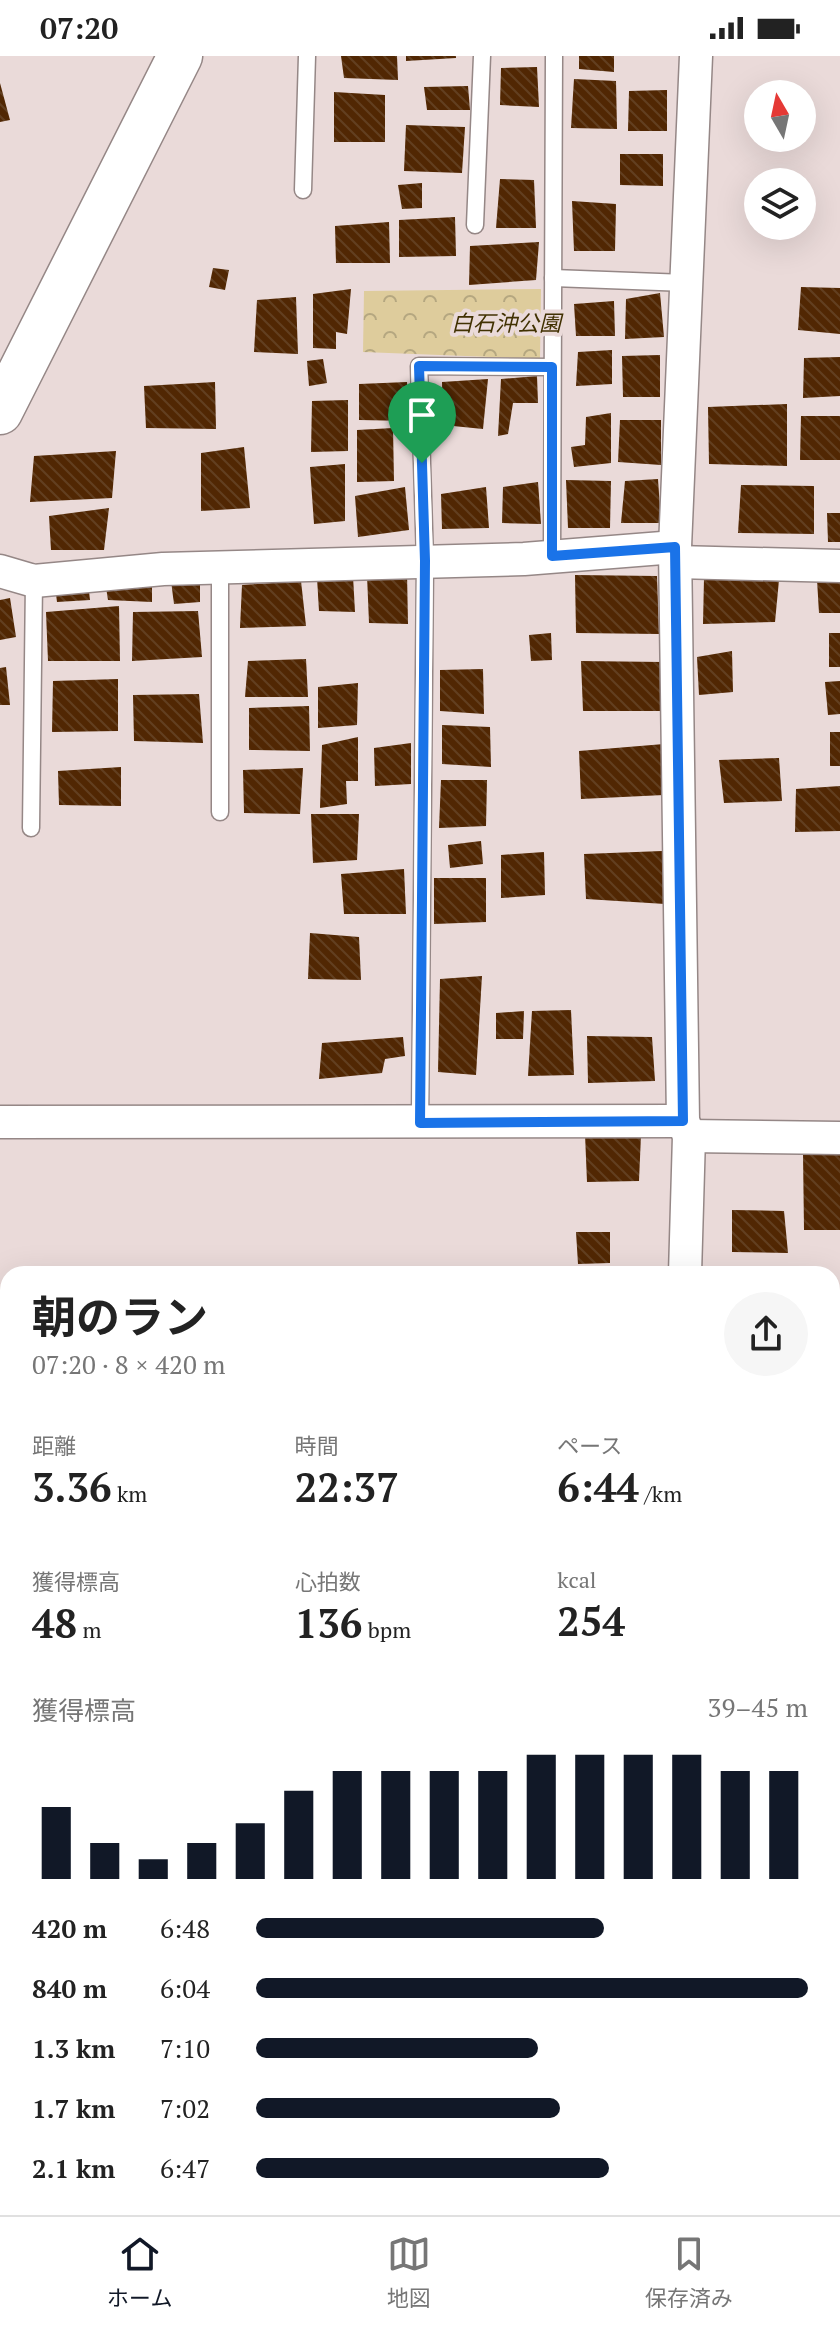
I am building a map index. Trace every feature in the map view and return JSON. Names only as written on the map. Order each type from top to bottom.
[{"type":"street","points":[[0,412],[180,56]]},
{"type":"street","points":[[685,1266],[686,1128],[675,555],[696,56]]},
{"type":"street","points":[[0,571],[34,581],[220,567],[675,555],[840,566]]},
{"type":"street","points":[[0,1122],[420,1123],[686,1128],[840,1138]]},
{"type":"lane","points":[[303,190],[307,56]]},
{"type":"lane","points":[[475,225],[482,56]]},
{"type":"lane","points":[[552,556],[554,56]]},
{"type":"lane","points":[[553,278],[686,283]]},
{"type":"lane","points":[[420,1123],[425,561],[419,366],[552,367]]},
{"type":"lane","points":[[220,567],[220,812]]},
{"type":"lane","points":[[31,828],[34,581]]},
{"type":"green space","name":"白石沖公園","points":[[541,289],[540,359],[363,352],[364,291]]},
{"type":"building","points":[[341,56],[397,56],[398,80],[344,78]]},
{"type":"building","points":[[406,56],[456,56],[456,58],[406,61]]},
{"type":"building","points":[[579,56],[614,56],[614,72],[579,69]]},
{"type":"building","points":[[537,67],[539,107],[500,105],[501,68]]},
{"type":"building","points":[[574,79],[616,81],[617,129],[571,128]]},
{"type":"building","points":[[0,83],[10,120],[0,122]]},
{"type":"building","points":[[468,86],[470,110],[427,110],[424,87]]},
{"type":"building","points":[[667,90],[667,131],[628,131],[629,91]]},
{"type":"building","points":[[334,92],[385,95],[385,142],[334,142]]},
{"type":"building","points":[[406,125],[465,127],[462,173],[404,171]]},
{"type":"building","points":[[620,154],[663,154],[663,186],[620,185]]},
{"type":"building","points":[[500,179],[534,180],[536,228],[496,228]]},
{"type":"building","points":[[422,183],[422,208],[402,209],[398,185]]},
{"type":"building","points":[[572,201],[616,204],[615,251],[574,251]]},
{"type":"building","points":[[455,217],[456,256],[399,257],[399,220]]},
{"type":"building","points":[[389,222],[390,263],[336,263],[335,226]]},
{"type":"building","points":[[539,242],[536,280],[469,285],[470,246]]},
{"type":"building","points":[[213,268],[229,270],[225,290],[209,287]]},
{"type":"building","points":[[801,287],[840,288],[840,334],[798,330]]},
{"type":"building","points":[[351,289],[347,334],[336,332],[336,349],[313,348],[313,294]]},
{"type":"building","points":[[660,293],[664,337],[625,339],[626,299]]},
{"type":"building","points":[[296,297],[298,354],[254,352],[257,300]]},
{"type":"building","points":[[614,301],[615,336],[576,336],[574,304]]},
{"type":"building","points":[[612,350],[612,384],[576,386],[578,352]]},
{"type":"building","points":[[660,355],[660,397],[623,397],[622,356]]},
{"type":"building","points":[[840,357],[840,396],[803,398],[804,358]]},
{"type":"building","points":[[323,359],[327,383],[309,386],[307,361]]},
{"type":"building","points":[[537,376],[538,403],[513,403],[508,434],[498,436],[501,379]]},
{"type":"building","points":[[488,379],[483,429],[443,425],[442,382]]},
{"type":"building","points":[[215,382],[216,429],[146,428],[144,386]]},
{"type":"building","points":[[407,382],[409,421],[359,420],[359,384]]},
{"type":"building","points":[[348,400],[348,451],[311,452],[312,401]]},
{"type":"building","points":[[787,404],[787,466],[709,464],[708,407]]},
{"type":"building","points":[[611,413],[611,463],[574,467],[571,447],[585,445],[586,417]]},
{"type":"building","points":[[801,416],[840,416],[840,460],[800,460]]},
{"type":"building","points":[[620,420],[661,420],[661,465],[618,462]]},
{"type":"building","points":[[393,428],[394,481],[357,482],[357,430]]},
{"type":"building","points":[[244,447],[250,508],[201,511],[201,453]]},
{"type":"building","points":[[116,451],[112,498],[30,502],[34,456]]},
{"type":"building","points":[[345,464],[345,521],[314,524],[310,467]]},
{"type":"building","points":[[658,479],[661,523],[621,523],[625,481]]},
{"type":"building","points":[[566,480],[611,481],[610,528],[568,528]]},
{"type":"building","points":[[538,482],[541,524],[502,523],[503,487]]},
{"type":"building","points":[[741,485],[814,486],[814,534],[738,533]]},
{"type":"building","points":[[405,487],[409,530],[358,537],[355,496]]},
{"type":"building","points":[[486,487],[489,528],[442,529],[441,494]]},
{"type":"building","points":[[109,508],[104,550],[51,550],[49,516]]},
{"type":"building","points":[[827,513],[840,513],[840,542],[828,542]]},
{"type":"building","points":[[407,573],[408,624],[369,623],[367,575]]},
{"type":"building","points":[[152,575],[152,602],[108,600],[105,581]]},
{"type":"building","points":[[575,575],[657,576],[659,634],[576,633]]},
{"type":"building","points":[[353,576],[355,612],[319,611],[317,578]]},
{"type":"building","points":[[200,578],[200,602],[174,604],[171,581]]},
{"type":"building","points":[[704,578],[779,580],[775,622],[703,624]]},
{"type":"building","points":[[840,579],[840,613],[819,613],[817,580]]},
{"type":"building","points":[[301,581],[306,626],[240,628],[242,585]]},
{"type":"building","points":[[88,583],[90,600],[57,602],[55,586]]},
{"type":"building","points":[[10,598],[16,637],[0,640],[0,600]]},
{"type":"building","points":[[119,606],[120,661],[48,661],[46,612]]},
{"type":"building","points":[[198,611],[202,657],[132,661],[133,612]]},
{"type":"building","points":[[551,633],[552,660],[531,661],[529,635]]},
{"type":"building","points":[[829,633],[840,633],[840,667],[829,667]]},
{"type":"building","points":[[732,651],[733,692],[699,695],[697,657]]},
{"type":"building","points":[[306,659],[308,697],[245,697],[248,661]]},
{"type":"building","points":[[581,661],[663,662],[664,711],[583,711]]},
{"type":"building","points":[[6,667],[10,705],[0,705],[0,668]]},
{"type":"building","points":[[483,669],[484,714],[440,711],[440,670]]},
{"type":"building","points":[[118,679],[118,731],[52,732],[53,681]]},
{"type":"building","points":[[840,681],[840,714],[828,715],[825,682]]},
{"type":"building","points":[[358,683],[357,725],[318,728],[318,687]]},
{"type":"building","points":[[199,694],[203,743],[134,741],[133,695]]},
{"type":"building","points":[[309,706],[310,751],[249,750],[249,708]]},
{"type":"building","points":[[442,725],[490,727],[491,767],[442,764]]},
{"type":"building","points":[[830,732],[840,732],[840,766],[830,766]]},
{"type":"building","points":[[358,737],[358,781],[346,781],[347,804],[320,808],[322,745]]},
{"type":"building","points":[[411,743],[411,784],[375,786],[374,748]]},
{"type":"building","points":[[664,744],[664,795],[581,799],[579,751]]},
{"type":"building","points":[[779,758],[782,801],[724,803],[719,760]]},
{"type":"building","points":[[121,767],[121,806],[59,805],[58,771]]},
{"type":"building","points":[[303,768],[300,814],[244,813],[243,770]]},
{"type":"building","points":[[441,780],[487,780],[486,826],[439,828]]},
{"type":"building","points":[[840,786],[840,831],[795,832],[796,789]]},
{"type":"building","points":[[311,814],[359,814],[357,860],[313,863]]},
{"type":"building","points":[[481,841],[483,864],[450,868],[448,845]]},
{"type":"building","points":[[662,851],[665,904],[586,899],[584,854]]},
{"type":"building","points":[[544,852],[545,895],[501,898],[501,855]]},
{"type":"building","points":[[404,869],[406,914],[344,914],[341,874]]},
{"type":"building","points":[[434,878],[486,878],[486,922],[434,924]]},
{"type":"building","points":[[310,933],[359,937],[361,980],[308,979]]},
{"type":"building","points":[[482,976],[476,1075],[438,1072],[440,979]]},
{"type":"building","points":[[571,1010],[574,1075],[528,1076],[532,1011]]},
{"type":"building","points":[[524,1011],[523,1039],[496,1039],[496,1013]]},
{"type":"building","points":[[587,1036],[652,1037],[655,1081],[588,1083]]},
{"type":"building","points":[[403,1037],[405,1056],[385,1059],[382,1073],[319,1079],[322,1043]]},
{"type":"building","points":[[585,1134],[641,1135],[639,1181],[587,1182]]},
{"type":"building","points":[[840,1152],[840,1230],[804,1230],[803,1153]]},
{"type":"building","points":[[732,1210],[784,1211],[788,1253],[732,1252]]},
{"type":"building","points":[[576,1232],[610,1232],[610,1263],[578,1264]]},
{"type":"route","points":[[419,366],[552,367],[552,556],[675,547],[683,1121],[420,1123],[425,561],[422,463],[419,366]]}]
